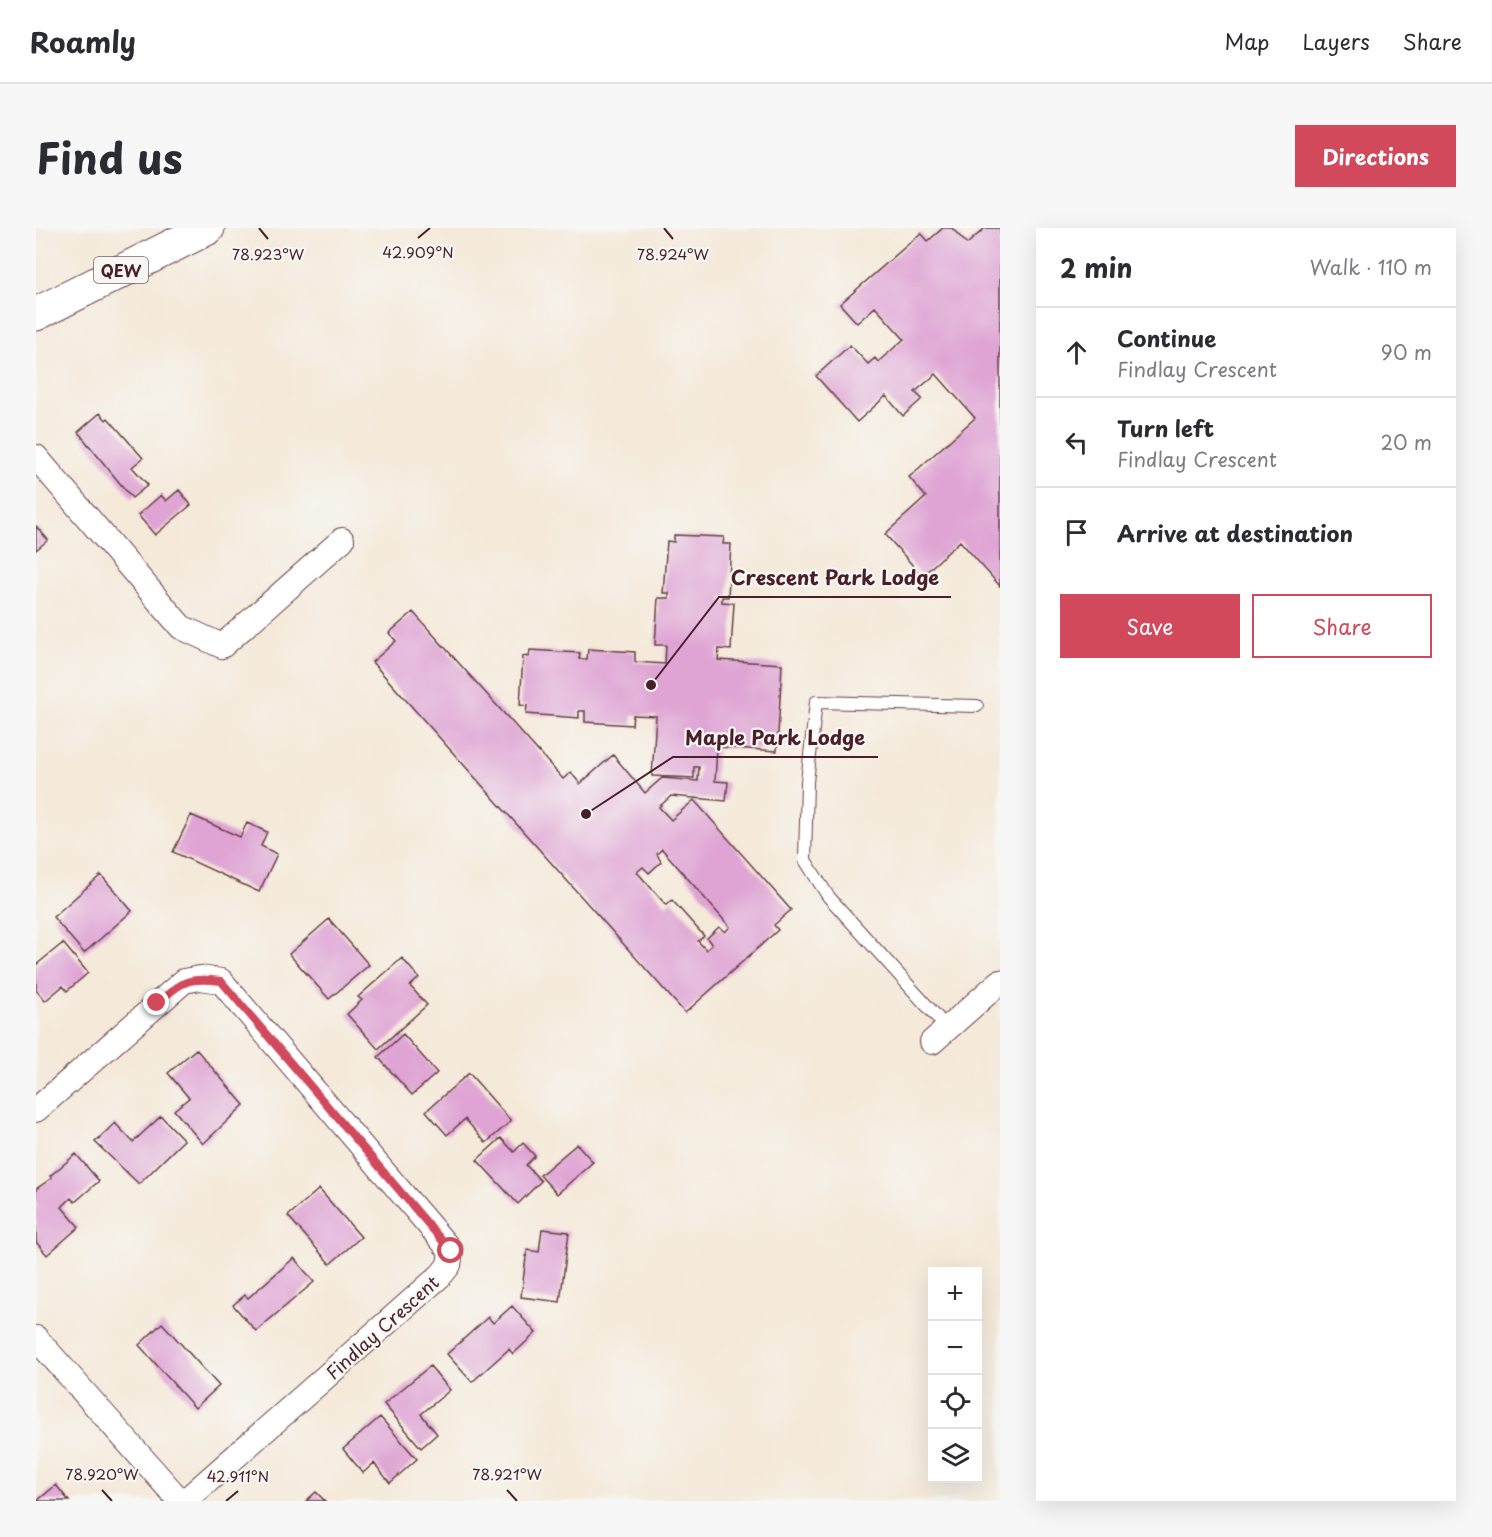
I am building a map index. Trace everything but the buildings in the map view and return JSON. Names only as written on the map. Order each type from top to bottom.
[{"type":"highway","name":"QEW","points":[[36,314],[208,228]]},
{"type":"street","points":[[36,457],[181,627],[222,646],[342,540]]},
{"type":"street","name":"Findlay Crescent","points":[[36,1110],[184,981],[200,978],[221,981],[451,1251],[449,1265],[441,1275],[185,1501]]},
{"type":"street","points":[[939,1035],[1000,982]]},
{"type":"street","points":[[36,1338],[180,1501]]},
{"type":"lane","points":[[939,1035],[828,896],[805,860],[807,782],[816,702],[977,706]]},
{"type":"place","name":"Crescent Park Lodge","points":[[651,685]]},
{"type":"place","name":"Maple Park Lodge","points":[[586,814]]},
{"type":"route","points":[[157,1003],[184,981],[200,978],[221,981],[241,1001],[451,1251]]}]
